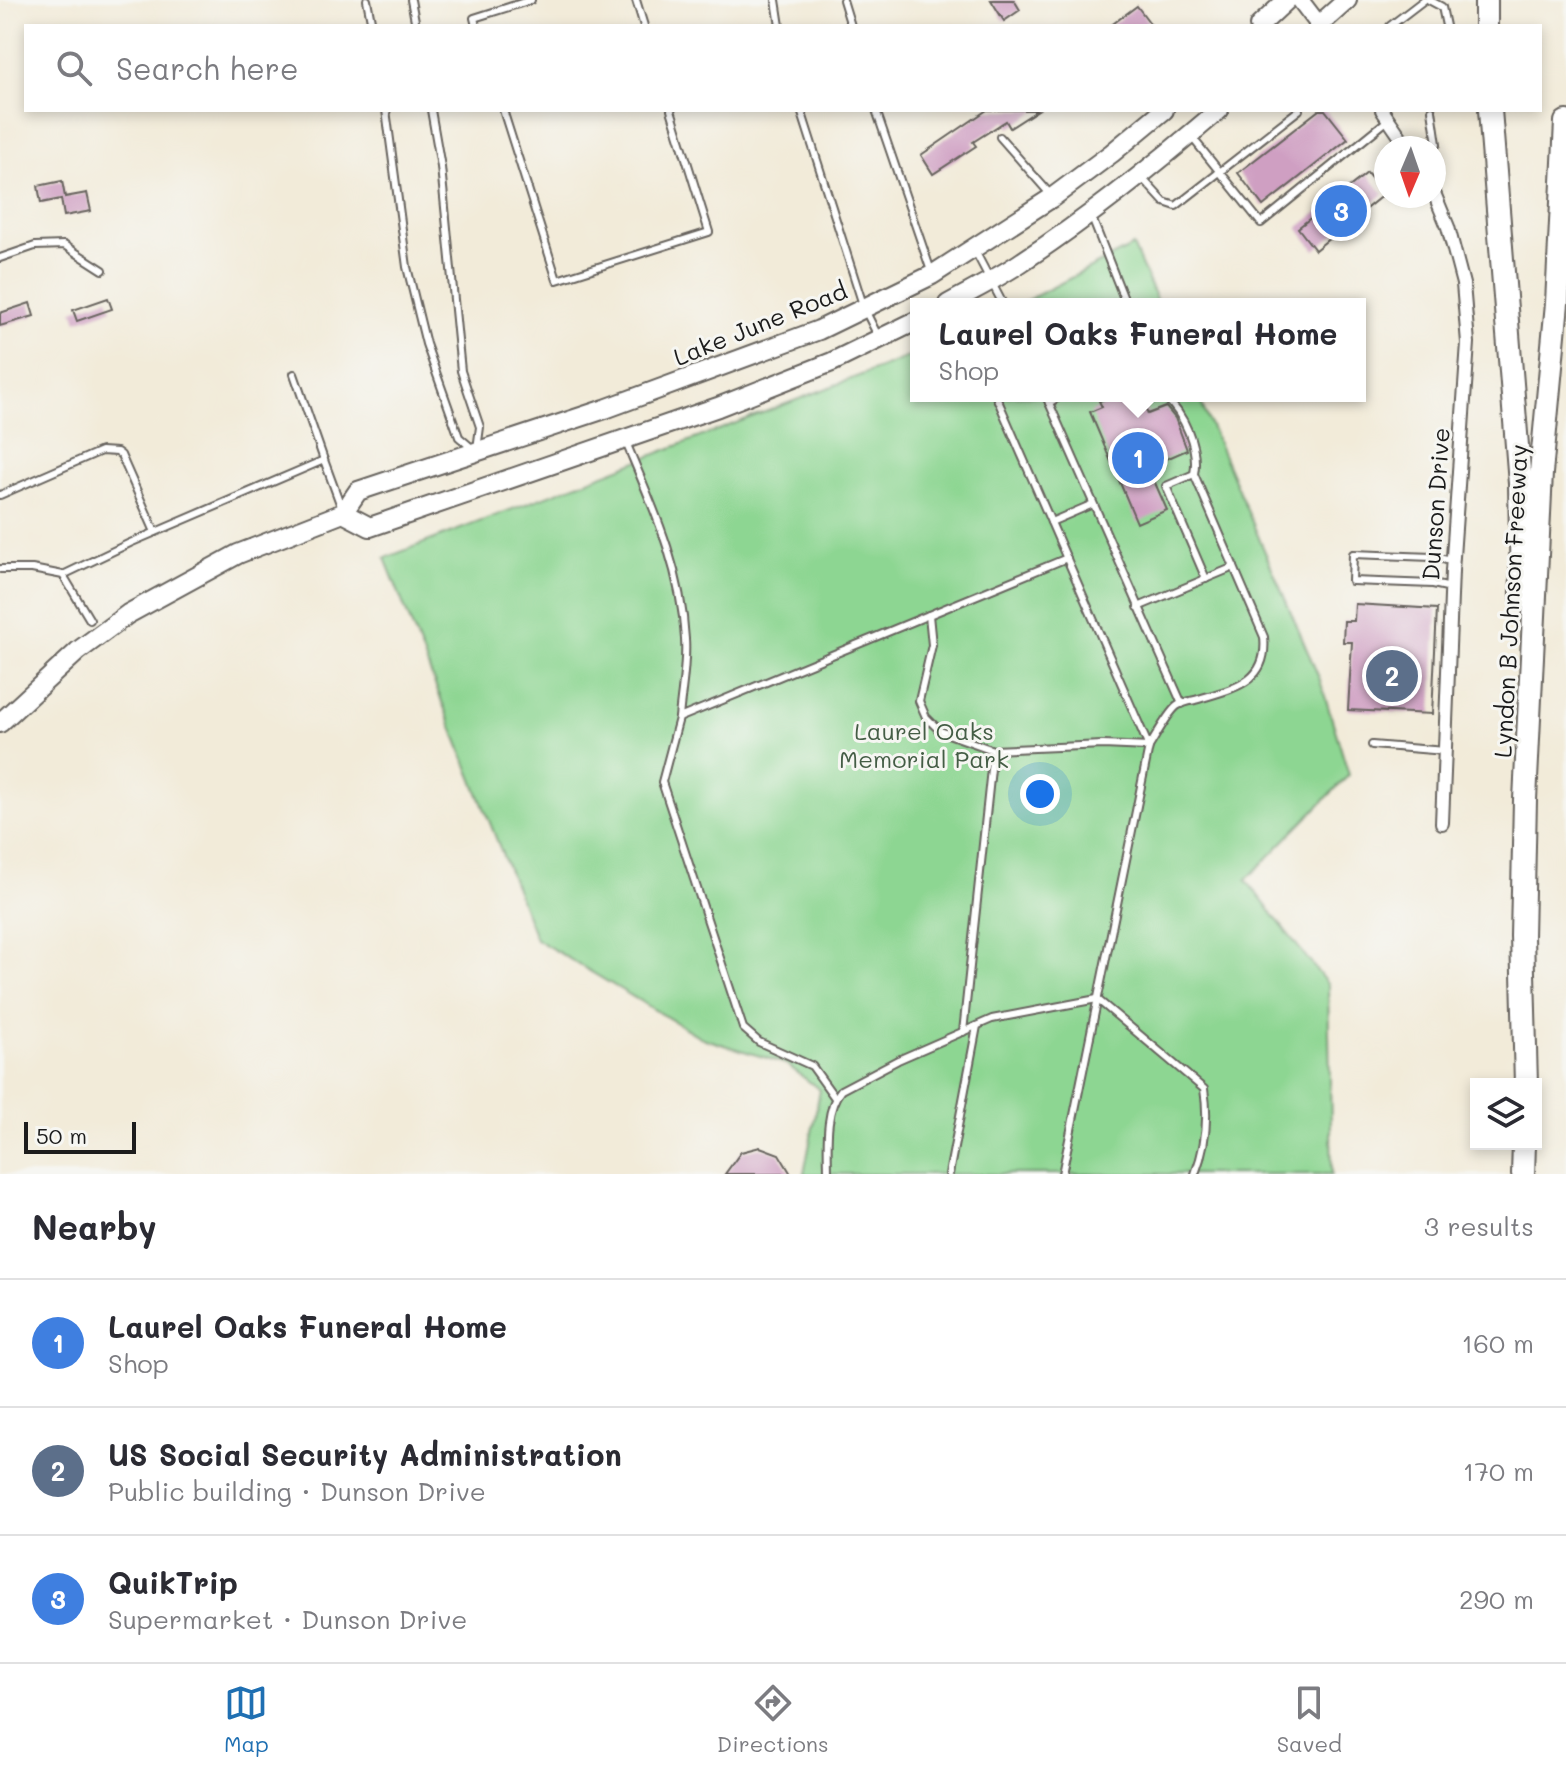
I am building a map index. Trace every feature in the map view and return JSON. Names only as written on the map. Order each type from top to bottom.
[{"type":"highway","points":[[1486,0],[1486,24]]},
{"type":"highway","points":[[1490,112],[1520,483],[1525,800]]},
{"type":"highway","name":"Lyndon B Johnson Freeway","points":[[1526,1078],[1522,936],[1525,800],[1541,473],[1557,303],[1566,122]]},
{"type":"highway","points":[[1523,1174],[1524,1150]]},
{"type":"main road","points":[[1261,24],[1287,0]]},
{"type":"main road","points":[[1321,24],[1347,0]]},
{"type":"main road","name":"Lake June Road","points":[[0,723],[78,651],[128,614],[238,554],[343,513],[358,491],[477,452],[819,330],[932,275],[1053,197],[1162,112]]},
{"type":"main road","points":[[959,298],[1021,263],[1091,215],[1217,112]]},
{"type":"main road","points":[[1119,147],[1141,176]]},
{"type":"main road","points":[[932,275],[945,298]]},
{"type":"main road","points":[[343,513],[370,527],[790,379],[910,324]]},
{"type":"main road","points":[[477,452],[489,486]]},
{"type":"street","points":[[1300,0],[1318,24]]},
{"type":"street","points":[[1385,115],[1400,136]]},
{"type":"street","name":"Dunson Drive","points":[[1440,208],[1463,284],[1468,343],[1451,588],[1442,823]]},
{"type":"lane","points":[[367,0],[372,24]]},
{"type":"lane","points":[[411,0],[416,24]]},
{"type":"lane","points":[[476,24],[474,18],[531,0]]},
{"type":"lane","points":[[636,0],[643,24]]},
{"type":"lane","points":[[776,0],[780,24]]},
{"type":"lane","points":[[843,0],[850,24]]},
{"type":"lane","points":[[1393,24],[1427,0],[1442,7],[1446,24]]},
{"type":"lane","points":[[386,112],[407,267],[426,344],[459,437],[477,452]]},
{"type":"lane","points":[[431,112],[441,167],[461,371],[480,427],[477,452]]},
{"type":"lane","points":[[504,112],[557,280],[709,232],[672,112]]},
{"type":"lane","points":[[802,112],[864,308],[880,339]]},
{"type":"lane","points":[[877,112],[932,275]]},
{"type":"lane","points":[[1141,176],[1164,202],[1176,206],[1296,112]]},
{"type":"lane","points":[[1432,112],[1436,136]]},
{"type":"lane","points":[[1190,135],[1261,223],[1385,115]]},
{"type":"lane","points":[[1000,137],[1053,197]]},
{"type":"lane","points":[[1091,215],[1124,298]]},
{"type":"lane","points":[[0,258],[35,246],[64,245],[103,270]]},
{"type":"lane","points":[[973,248],[1000,298]]},
{"type":"lane","points":[[294,374],[343,513]]},
{"type":"lane","points":[[999,402],[1149,747]]},
{"type":"lane","points":[[1049,402],[1182,704]]},
{"type":"lane","points":[[1062,1174],[1149,747],[1178,705],[1237,687],[1253,677],[1265,652],[1264,637],[1194,474],[1197,456],[1176,407],[1171,402]]},
{"type":"lane","points":[[625,439],[668,543],[681,594],[686,643],[679,718],[662,782],[743,1028],[759,1042],[812,1066],[835,1098]]},
{"type":"lane","points":[[0,495],[101,451],[117,452],[155,532]]},
{"type":"lane","points":[[0,569],[32,569],[63,575],[324,460]]},
{"type":"lane","points":[[1194,474],[1166,486],[1206,579]]},
{"type":"lane","points":[[1051,522],[1093,504]]},
{"type":"lane","points":[[1451,588],[1433,584],[1352,581],[1353,554],[1432,557],[1453,561]]},
{"type":"lane","points":[[679,718],[1067,558]]},
{"type":"lane","points":[[1138,607],[1234,567]]},
{"type":"lane","points":[[63,575],[90,620]]},
{"type":"lane","points":[[929,615],[932,645],[919,701],[926,717],[940,731],[993,750],[1103,745],[1149,747]]},
{"type":"lane","points":[[1372,745],[1445,751]]},
{"type":"lane","points":[[963,1032],[993,750]]},
{"type":"lane","points":[[828,1174],[829,1130],[835,1098],[841,1090],[898,1060],[992,1019],[1097,999]]},
{"type":"lane","points":[[1097,999],[1204,1089],[1208,1111],[1206,1133],[1195,1174]]},
{"type":"lane","points":[[949,1174],[977,1026]]},
{"type":"green space","points":[[1133,246],[1155,298],[1032,298]]},
{"type":"green space","name":"Laurel Oaks Memorial Park","points":[[910,356],[910,402],[1201,402],[1320,680],[1349,775],[1246,880],[1328,985],[1332,1174],[804,1174],[820,1090],[786,1064],[702,1038],[536,939],[385,558]]},
{"type":"building","points":[[991,0],[1014,0],[1020,10],[1004,21]]},
{"type":"building","points":[[1137,6],[1150,24],[1113,24]]},
{"type":"building","points":[[984,112],[1035,112],[1010,128],[1006,121],[973,142],[976,146],[933,174],[921,155]]},
{"type":"building","points":[[1316,112],[1327,112],[1348,139],[1263,206],[1238,173]]},
{"type":"building","points":[[1367,173],[1374,182],[1374,202],[1315,250],[1298,228]]},
{"type":"building","points":[[62,181],[65,197],[87,193],[91,211],[64,216],[61,199],[41,203],[38,186]]},
{"type":"building","points":[[108,298],[112,309],[77,321],[73,310]]},
{"type":"building","points":[[30,303],[34,316],[0,326],[0,313]]},
{"type":"building","points":[[1100,402],[1143,402],[1148,414],[1166,407],[1175,418],[1187,450],[1148,467],[1167,510],[1137,523],[1090,412],[1102,407]]},
{"type":"building","points":[[1355,604],[1437,609],[1432,714],[1348,710],[1352,642],[1343,642],[1344,621],[1354,621]]},
{"type":"building","points":[[760,1147],[779,1154],[791,1174],[725,1174],[741,1152]]},
{"type":"place","name":"QuikTrip","points":[[1341,211]]},
{"type":"place","name":"Laurel Oaks Funeral Home","points":[[1138,458]]},
{"type":"place","name":"US Social Security Administration","points":[[1392,676]]}]
